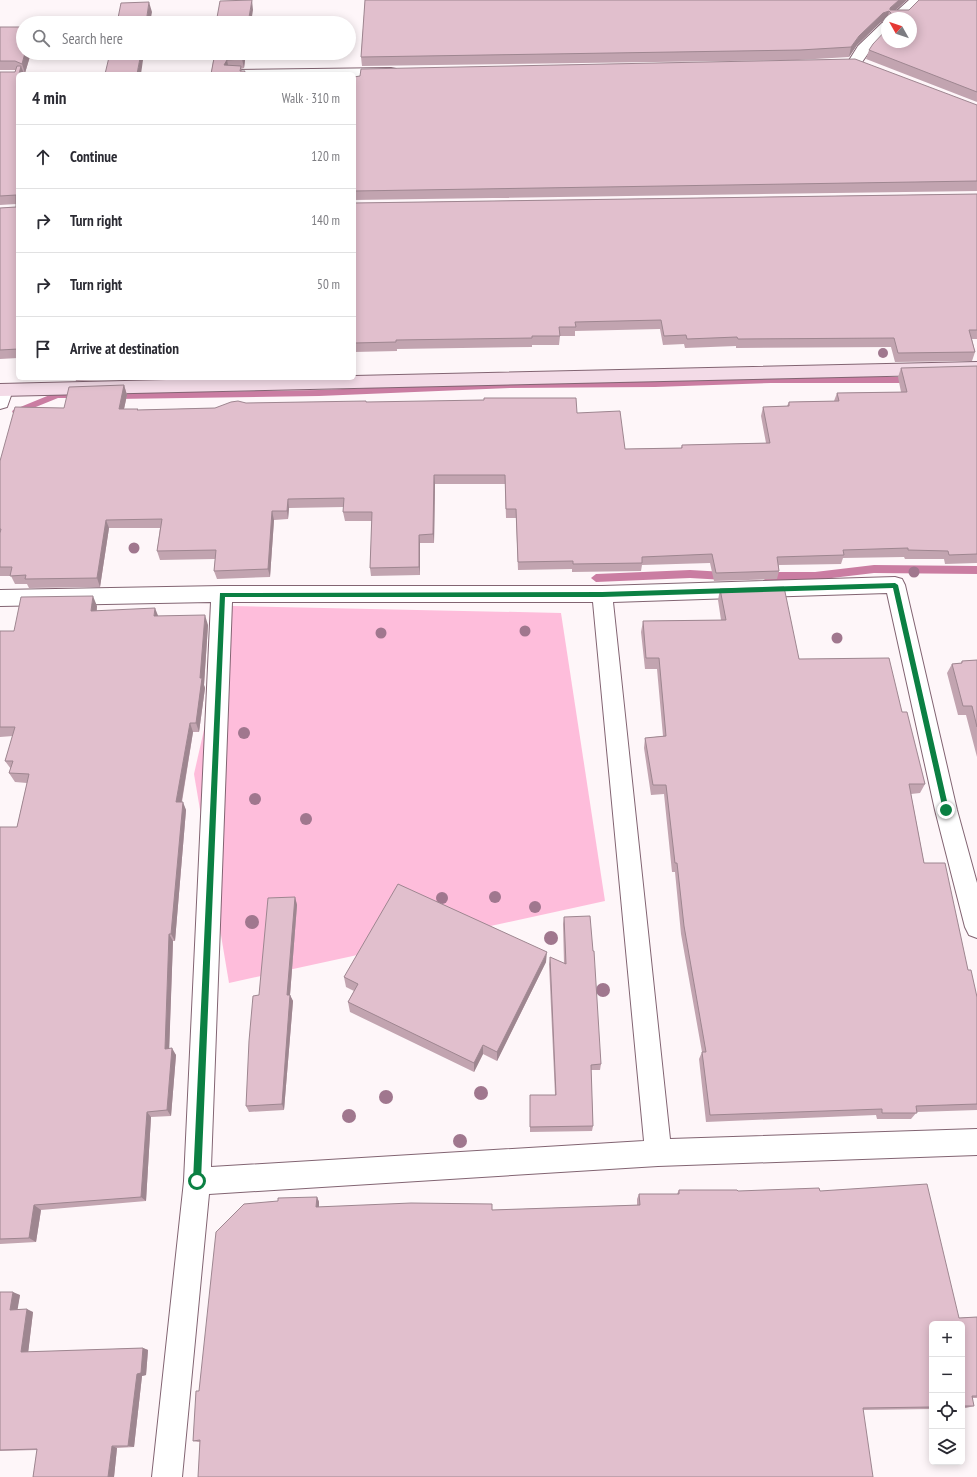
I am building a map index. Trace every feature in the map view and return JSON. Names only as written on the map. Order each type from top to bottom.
[{"type":"street","points":[[903,12],[917,0]]},
{"type":"street","points":[[855,62],[863,49],[881,32]]},
{"type":"street","points":[[840,62],[855,62],[869,67]]},
{"type":"street","points":[[356,73],[408,72]]},
{"type":"street","points":[[1,394],[977,368]]},
{"type":"street","points":[[0,598],[222,594],[602,594],[895,585],[946,810],[977,927]]},
{"type":"street","points":[[167,1477],[197,1181],[222,594]]},
{"type":"street","points":[[602,594],[658,1153]]},
{"type":"street","points":[[197,1181],[658,1153],[977,1142]]},
{"type":"shaded area","points":[[232,606],[561,613],[605,901],[229,983],[194,774]]},
{"type":"building","points":[[252,0],[249,16],[217,16],[220,1]]},
{"type":"building","points":[[365,0],[899,0],[890,8],[890,10],[909,10],[919,0],[977,0],[977,92],[869,50],[881,35],[881,48],[917,48],[917,12],[881,12],[881,15],[859,36],[851,47],[800,50],[361,57]]},
{"type":"building","points":[[149,2],[147,16],[118,16],[121,3]]},
{"type":"building","points":[[0,27],[16,27],[16,60],[23,60],[22,64],[15,61],[0,61]]},
{"type":"building","points":[[855,59],[977,105],[977,181],[356,191],[356,77],[360,76],[361,69]]},
{"type":"building","points":[[108,60],[140,60],[137,72],[105,72]]},
{"type":"building","points":[[214,60],[227,60],[224,65],[241,66],[240,71],[245,71],[245,72],[211,72]]},
{"type":"building","points":[[17,66],[21,66],[20,72],[16,72],[16,195],[0,196],[0,72],[15,72]]},
{"type":"building","points":[[977,194],[977,330],[969,330],[975,352],[898,353],[894,338],[738,339],[737,337],[687,339],[686,335],[664,336],[661,320],[575,322],[576,327],[559,327],[560,336],[532,336],[532,338],[396,340],[396,342],[356,343],[356,203]]},
{"type":"building","points":[[16,207],[16,349],[0,350],[0,208]]},
{"type":"building","points":[[977,366],[977,554],[949,555],[948,551],[908,550],[908,548],[843,550],[844,555],[777,557],[779,571],[716,573],[712,554],[642,557],[642,563],[573,564],[573,561],[518,562],[516,509],[506,509],[505,475],[434,475],[433,534],[419,535],[419,567],[370,568],[372,512],[343,512],[344,498],[288,499],[287,511],[272,511],[268,569],[214,571],[216,550],[157,551],[162,519],[106,520],[97,578],[25,579],[26,575],[10,576],[12,567],[0,567],[0,461],[15,407],[64,408],[69,387],[124,385],[119,409],[138,409],[137,410],[215,408],[238,401],[246,403],[366,402],[484,400],[484,398],[576,398],[577,413],[620,411],[625,449],[682,448],[682,445],[770,443],[763,407],[789,406],[789,402],[839,401],[837,393],[907,392],[901,368]]},
{"type":"building","points":[[784,587],[799,659],[889,658],[902,712],[907,712],[925,784],[909,784],[924,863],[945,863],[968,970],[971,970],[977,997],[977,1104],[916,1106],[917,1113],[882,1113],[882,1109],[710,1115],[702,1052],[706,1052],[684,926],[666,785],[653,785],[645,738],[666,736],[659,658],[646,658],[643,621],[726,620],[720,589]]},
{"type":"building","points":[[93,596],[91,611],[155,608],[154,616],[205,615],[200,678],[202,678],[196,723],[190,723],[176,802],[183,802],[171,934],[169,934],[165,1049],[172,1048],[167,1110],[147,1112],[141,1197],[34,1205],[29,1238],[0,1239],[0,827],[17,827],[29,774],[9,773],[13,761],[5,761],[15,727],[0,727],[0,631],[14,631],[21,597]]},
{"type":"building","points":[[977,660],[977,727],[972,706],[963,706],[952,664],[962,663],[962,661]]},
{"type":"building","points":[[398,884],[547,952],[497,1052],[483,1045],[474,1063],[348,1002],[358,984],[344,977]]},
{"type":"building","points":[[295,897],[287,995],[290,995],[282,1104],[246,1106],[253,996],[259,995],[268,898]]},
{"type":"building","points":[[590,916],[594,951],[601,1064],[591,1065],[593,1126],[530,1127],[530,1095],[556,1095],[550,957],[566,964],[564,917]]},
{"type":"building","points":[[927,1184],[959,1318],[977,1317],[977,1396],[972,1396],[974,1406],[965,1406],[965,1321],[929,1321],[929,1407],[863,1408],[873,1477],[198,1477],[200,1440],[193,1441],[196,1391],[199,1391],[216,1232],[244,1204],[278,1201],[278,1198],[317,1197],[316,1207],[411,1203],[492,1204],[492,1210],[640,1205],[639,1194],[679,1194],[679,1190],[738,1191],[819,1188],[820,1191]]},
{"type":"building","points":[[0,1292],[13,1292],[10,1310],[27,1309],[21,1352],[143,1348],[141,1373],[137,1374],[128,1446],[112,1446],[108,1477],[33,1477],[37,1449],[0,1450]]},
{"type":"waterway","points":[[115,396],[319,393],[510,385],[655,384],[771,380],[911,380]]},
{"type":"waterway","points":[[16,412],[57,395],[79,395]]},
{"type":"waterway","points":[[765,576],[815,576],[874,569],[977,570]]},
{"type":"waterway","points":[[596,578],[690,574],[725,576]]},
{"type":"route","points":[[197,1181],[222,594],[602,594],[895,585],[946,810]]}]
